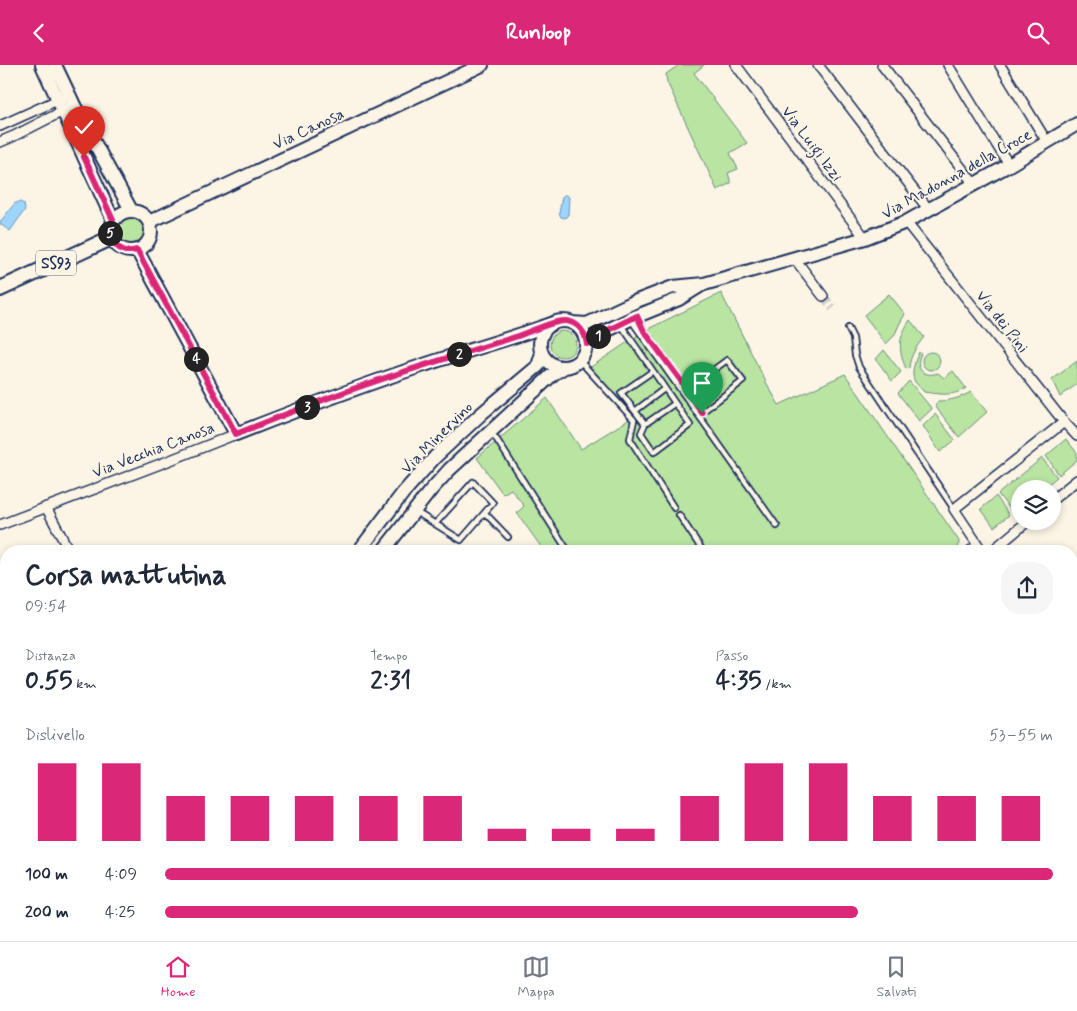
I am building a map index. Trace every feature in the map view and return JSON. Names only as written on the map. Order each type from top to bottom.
[{"type":"main road","points":[[42,65],[131,210]]},
{"type":"main road","points":[[55,65],[66,103],[113,220]]},
{"type":"main road","name":"Via Canosa","points":[[149,222],[482,65]]},
{"type":"main road","name":"Via Madonna della Croce","points":[[572,323],[587,324],[634,302],[673,287],[704,284],[795,259],[865,238],[906,222],[1009,165],[1077,124]]},
{"type":"main road","points":[[131,210],[142,214],[149,222],[151,236],[143,247],[137,250],[125,251],[119,248],[111,237],[110,232],[113,220],[124,212],[131,210]]},
{"type":"main road","name":"SS93","points":[[0,289],[111,237]]},
{"type":"main road","points":[[137,250],[236,434]]},
{"type":"main road","name":"Via Madonna della Croce","points":[[587,344],[602,333],[679,299],[704,284]]},
{"type":"main road","points":[[517,336],[530,337],[541,349],[546,359],[557,367],[575,364],[580,361],[584,356],[587,344],[586,337],[578,326],[572,323],[566,321],[554,323],[548,326],[541,337],[541,349]]},
{"type":"main road","name":"Via Vecchia Canosa","points":[[236,434],[343,393],[554,323]]},
{"type":"main road","name":"Via Minervino","points":[[364,545],[427,465],[481,414],[538,367],[541,349]]},
{"type":"main road","name":"Via Minervino","points":[[388,545],[449,470],[553,374],[563,367]]},
{"type":"street","name":"Via Luigi Izzi","points":[[736,65],[865,238]]},
{"type":"street","points":[[818,65],[929,210]]},
{"type":"street","points":[[882,65],[974,184]]},
{"type":"street","points":[[948,65],[1009,165]]},
{"type":"street","points":[[1000,65],[1047,142]]},
{"type":"street","points":[[0,126],[66,103]]},
{"type":"street","points":[[0,142],[14,136],[66,103]]},
{"type":"street","name":"Via dei Pini","points":[[906,222],[1077,437]]},
{"type":"street","points":[[795,259],[823,296]]},
{"type":"street","points":[[978,545],[954,509],[1064,422]]},
{"type":"street","name":"Via Vecchia Canosa","points":[[0,525],[236,434]]},
{"type":"street","points":[[1061,493],[1077,480]]},
{"type":"street","points":[[46,507],[66,545]]},
{"type":"street","points":[[999,545],[1017,530]]},
{"type":"lane","points":[[629,320],[652,371],[690,425],[654,452],[641,433],[645,424],[674,403]]},
{"type":"lane","points":[[629,320],[644,331],[687,389],[702,413],[743,381],[727,360],[687,389]]},
{"type":"lane","points":[[629,320],[778,525]]},
{"type":"lane","points":[[848,328],[853,338],[859,367],[954,509]]},
{"type":"lane","points":[[580,361],[634,420],[630,439],[674,507]]},
{"type":"lane","points":[[645,424],[622,393],[652,371]]},
{"type":"lane","points":[[635,411],[664,389]]},
{"type":"lane","points":[[490,431],[564,545]]},
{"type":"lane","points":[[415,511],[460,541],[494,503],[474,482],[435,524]]},
{"type":"lane","points":[[485,513],[508,537]]},
{"type":"lane","points":[[679,515],[699,545]]},
{"type":"green space","points":[[679,65],[704,65],[694,73],[747,143],[730,153],[738,169],[728,173],[731,183],[717,190],[667,82],[666,74]]},
{"type":"green space","points":[[131,216],[141,220],[145,230],[141,240],[131,244],[121,240],[117,230],[121,220]]},
{"type":"green space","points":[[721,293],[779,405],[845,374],[959,541],[959,545],[540,545],[517,513],[524,506],[511,489],[503,494],[477,458],[547,398],[581,449],[630,419],[585,371],[644,331]]},
{"type":"green space","points":[[889,294],[905,314],[894,336],[886,344],[864,315]]},
{"type":"green space","points":[[910,320],[924,337],[914,352],[909,368],[906,369],[900,344],[903,332]]},
{"type":"green space","points":[[563,331],[573,334],[576,344],[573,354],[563,357],[553,354],[550,344],[553,334]]},
{"type":"green space","points":[[884,350],[901,372],[892,381],[876,359]]},
{"type":"green space","points":[[919,352],[921,354],[919,367],[921,371],[928,374],[938,373],[944,378],[953,371],[966,388],[951,394],[924,392],[915,382],[913,375]]},
{"type":"green space","points":[[927,352],[935,352],[940,357],[938,368],[927,370],[922,365],[922,357]]},
{"type":"green space","points":[[1077,361],[1077,384],[1060,397],[1052,380]]},
{"type":"green space","points":[[909,381],[932,409],[919,421],[898,393]]},
{"type":"green space","points":[[971,392],[987,412],[959,437],[935,406],[938,401],[955,399]]},
{"type":"green space","points":[[935,414],[955,440],[940,452],[923,426]]},
{"type":"green space","points":[[1066,439],[1077,453],[1077,460],[1059,475],[1046,456]]},
{"type":"green space","points":[[1042,458],[1057,477],[1053,480],[1015,480]]},
{"type":"green space","points":[[1011,483],[1011,511],[998,494]]},
{"type":"green space","points":[[996,496],[1009,515],[994,527],[981,509]]},
{"type":"water","points":[[564,195],[569,197],[568,215],[565,218],[561,217],[559,213]]},
{"type":"water","points":[[20,202],[24,204],[25,210],[10,231],[0,222],[15,203]]},
{"type":"tunnel","points":[[823,296],[833,308]]},
{"type":"route","points":[[84,157],[113,220],[110,232],[114,243],[125,251],[137,250],[236,434],[343,393],[560,321],[566,321],[578,326],[586,337],[587,344],[602,333],[637,316],[644,331],[687,389],[702,413]]}]
